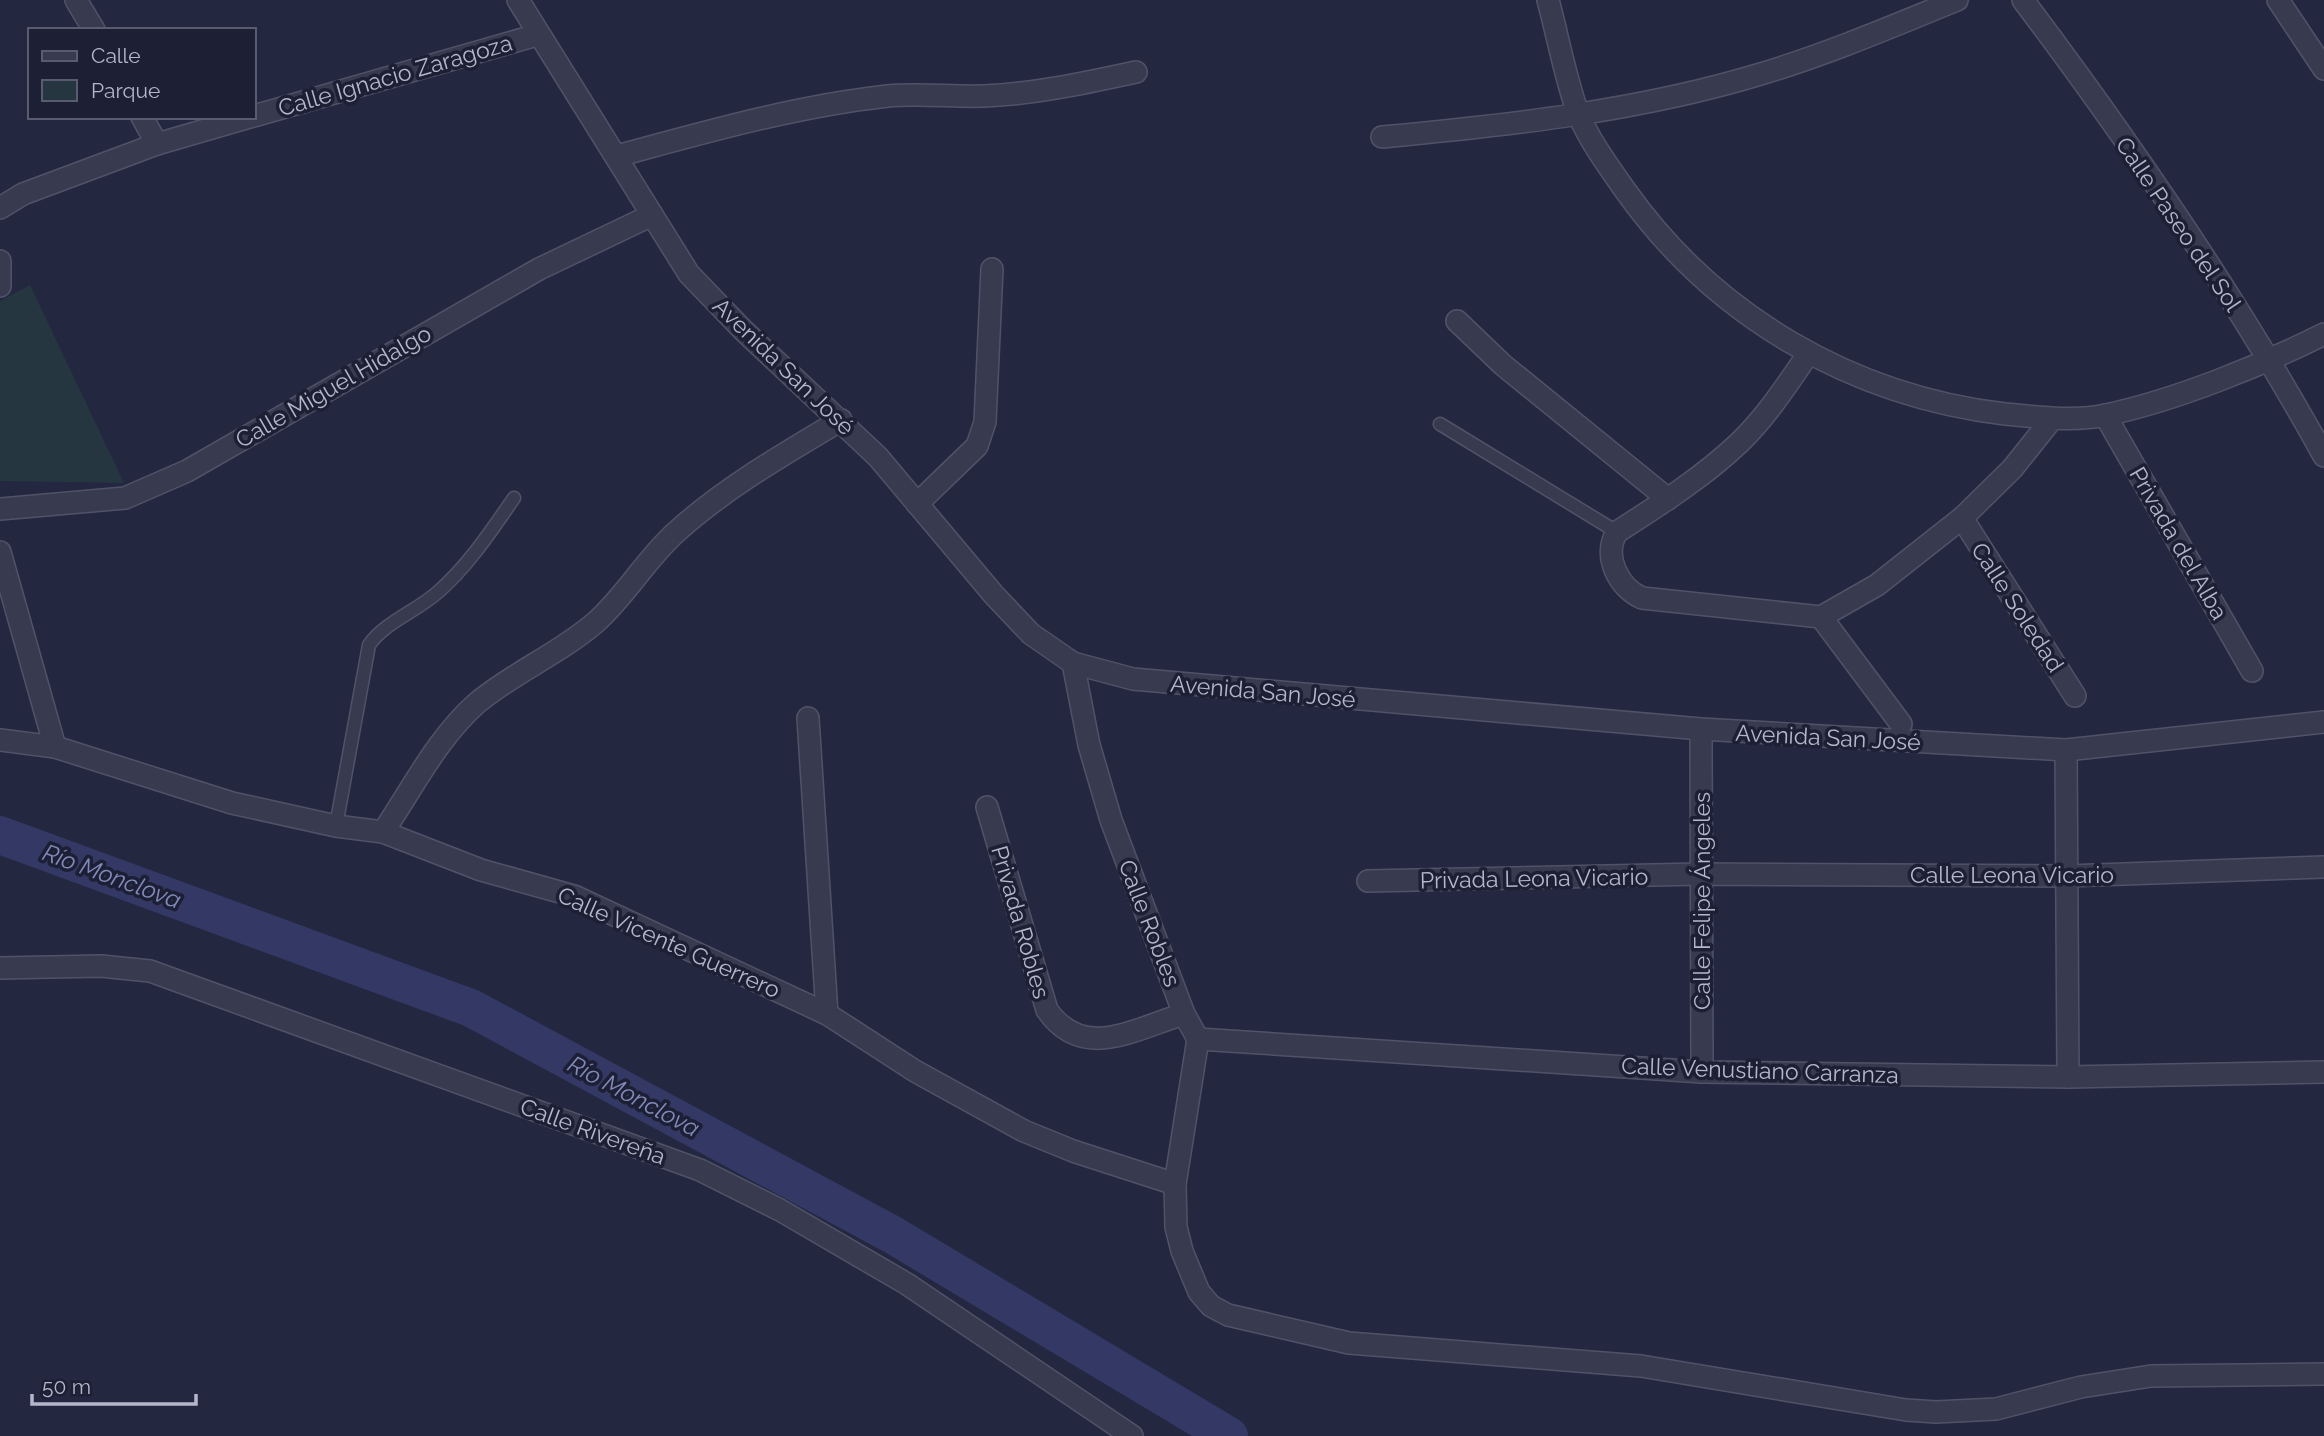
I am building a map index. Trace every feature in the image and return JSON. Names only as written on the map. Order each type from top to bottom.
[{"type":"street","points":[[76,0],[93,28]]},
{"type":"street","name":"Avenida San José","points":[[518,0],[537,35],[617,156],[689,274],[743,330],[878,457],[1031,634],[1073,663],[1133,679],[1701,729],[2066,750],[2324,722]]},
{"type":"street","points":[[1548,0],[1579,114],[1607,166],[1650,227],[1699,277],[1753,320],[1808,354],[1872,382],[1974,410],[2052,419],[2105,415],[2271,361],[2324,334]]},
{"type":"street","points":[[1382,136],[1522,124],[1763,73],[1854,42],[1957,0]]},
{"type":"street","name":"Calle Paseo del Sol","points":[[2023,0],[2075,69],[2271,361],[2324,456]]},
{"type":"street","points":[[2278,0],[2324,69]]},
{"type":"street","name":"Calle Ignacio Zaragoza","points":[[256,116],[537,35]]},
{"type":"street","points":[[617,156],[751,120],[817,107],[890,96],[984,96],[1051,90],[1136,72]]},
{"type":"street","points":[[143,119],[157,144]]},
{"type":"street","name":"Calle Ignacio Zaragoza","points":[[0,208],[23,194],[157,144],[245,119]]},
{"type":"street","name":"Calle Miguel Hidalgo","points":[[0,509],[125,498],[152,488],[187,471],[539,269],[652,215]]},
{"type":"street","points":[[0,261],[0,286]]},
{"type":"street","points":[[917,504],[977,446],[985,422],[992,269]]},
{"type":"street","points":[[1457,320],[1503,365],[1668,499]]},
{"type":"street","points":[[1808,354],[1774,403],[1740,442],[1698,479],[1617,533],[1611,551],[1619,578],[1625,587],[1642,598],[1821,617],[1877,585],[1962,518],[2012,468],[2052,419]]},
{"type":"street","name":"Privada del Alba","points":[[2105,415],[2252,671]]},
{"type":"street","points":[[383,832],[457,722],[475,705],[492,691],[578,637],[606,612],[672,536],[702,510],[841,420]]},
{"type":"street","name":"Calle Soledad","points":[[1962,518],[2075,696]]},
{"type":"street","points":[[0,552],[55,747]]},
{"type":"street","points":[[1821,617],[1900,724]]},
{"type":"street","name":"Calle Robles","points":[[1073,663],[1089,745],[1111,820],[1184,1014],[1198,1039]]},
{"type":"street","points":[[808,718],[827,1014]]},
{"type":"street","name":"Calle Felipe Ángeles","points":[[1701,729],[1702,1072]]},
{"type":"street","name":"Calle Vicente Guerrero","points":[[0,740],[55,747],[232,803],[383,832],[481,870],[546,887],[596,906],[827,1014],[915,1071],[1024,1131],[1073,1152],[1175,1184]]},
{"type":"street","points":[[2066,750],[2068,1076]]},
{"type":"street","name":"Privada Robles","points":[[987,807],[1047,1010],[1055,1022],[1067,1034],[1097,1040],[1184,1014]]},
{"type":"street","name":"Calle Leona Vicario","points":[[1700,874],[2067,876],[2324,867]]},
{"type":"street","name":"Privada Leona Vicario","points":[[1368,881],[1700,874]]},
{"type":"street","name":"Calle Rivereña","points":[[0,968],[101,966],[150,971],[700,1170],[780,1210],[917,1290],[1132,1436]]},
{"type":"street","points":[[1198,1039],[1175,1184],[1176,1227],[1182,1251],[1199,1292],[1211,1306],[1228,1315],[1337,1341],[1641,1366],[1906,1410],[1936,1412],[1996,1409],[2081,1387],[2151,1376],[2324,1374]]},
{"type":"street","name":"Calle Venustiano Carranza","points":[[1198,1039],[1702,1072],[2068,1076],[2324,1072]]},
{"type":"lane","points":[[1440,424],[1617,533]]},
{"type":"lane","points":[[336,825],[353,739],[362,666],[369,645],[380,633],[436,594],[453,578],[514,498]]},
{"type":"green space","points":[[30,285],[124,483],[0,481],[0,301]]},
{"type":"waterway","name":"Río Monclova","points":[[0,835],[471,1008],[893,1235],[1229,1436]]}]
